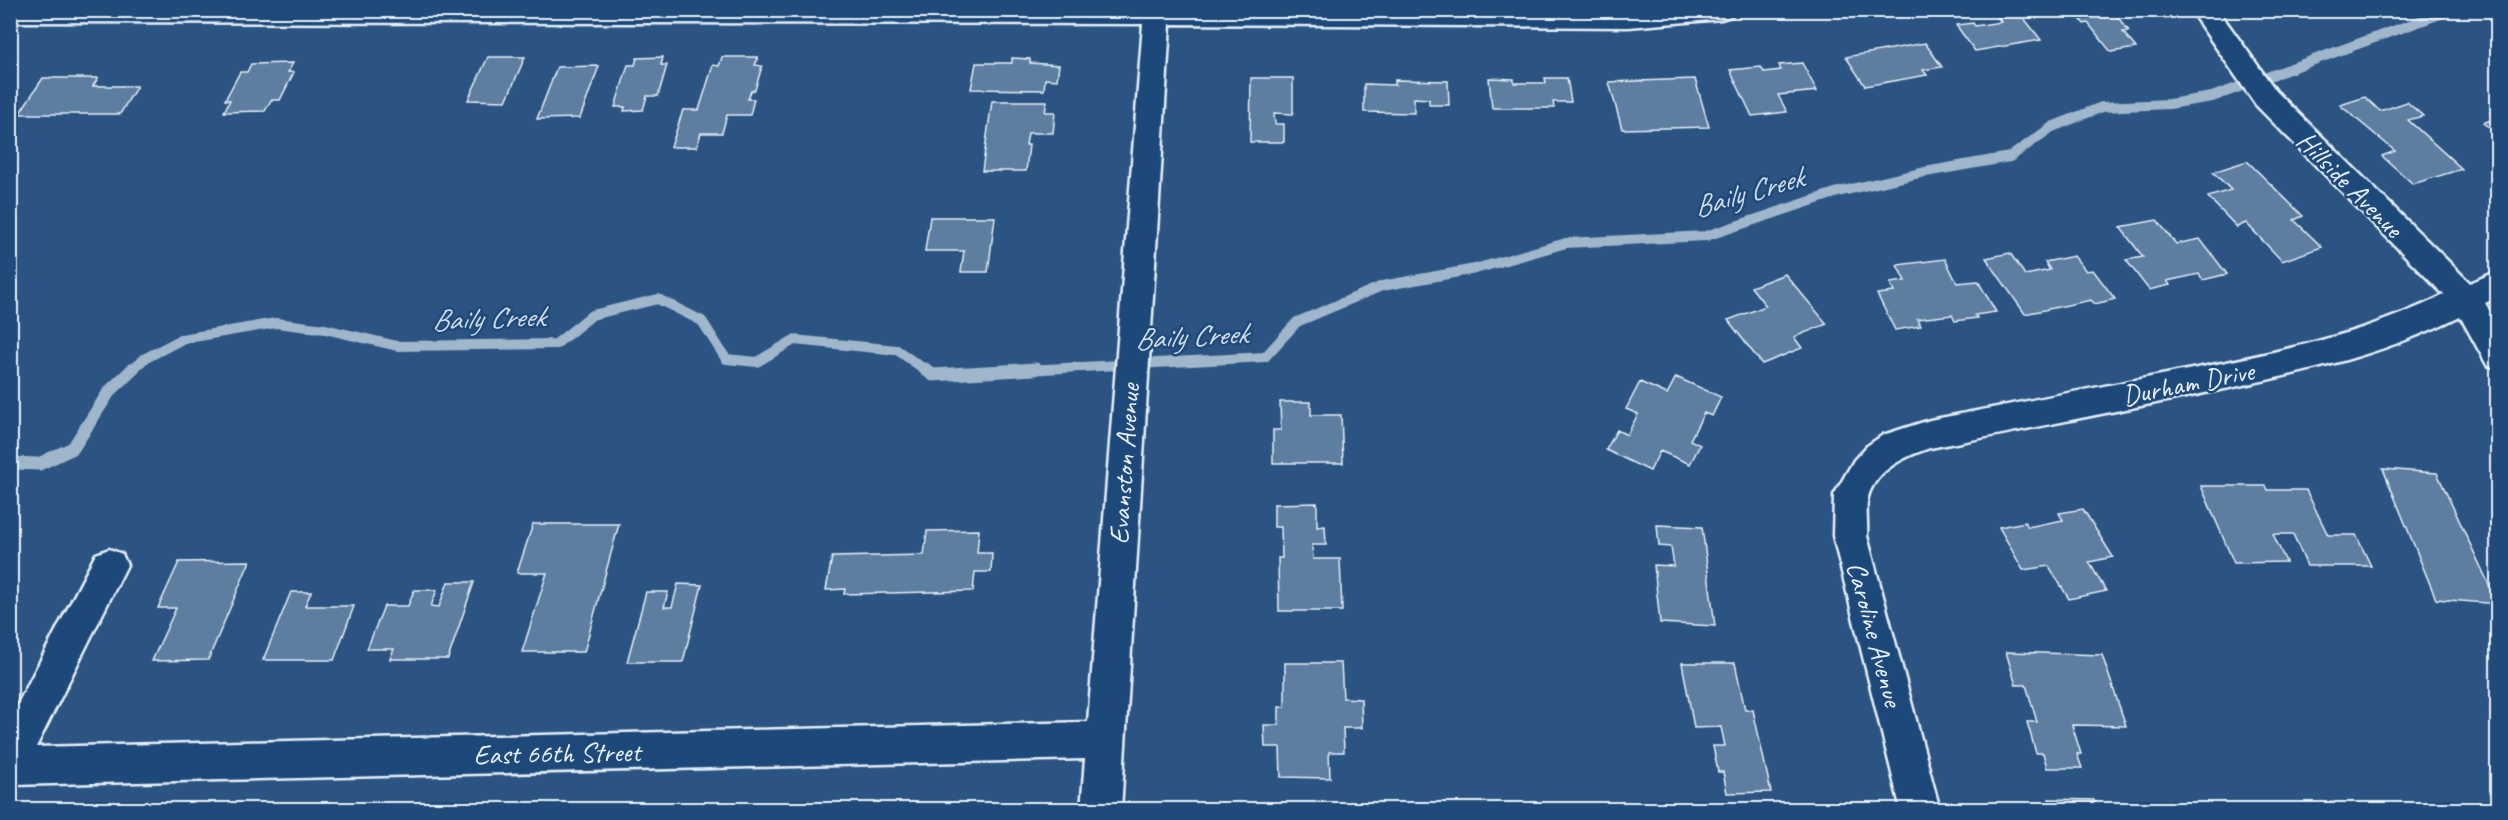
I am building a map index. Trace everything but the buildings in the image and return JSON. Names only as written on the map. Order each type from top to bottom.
[{"type":"street","points":[[10,13],[869,12],[1628,18],[1722,10]]},
{"type":"street","name":"Hillside Avenue","points":[[2203,10],[2266,98],[2467,299],[2498,356]]},
{"type":"street","name":"Evanston Avenue","points":[[1101,810],[1104,740],[1157,13]]},
{"type":"street","name":"Durham Drive","points":[[1872,462],[1896,445],[1930,434],[2274,366],[2355,345],[2413,325],[2498,283]]},
{"type":"street","name":"Caroline Avenue","points":[[1872,462],[1851,495],[1850,536],[1921,810]]},
{"type":"street","points":[[10,759],[108,565]]},
{"type":"street","name":"East 66th Street","points":[[10,766],[1104,740]]},
{"type":"waterway","name":"Baily Creek","points":[[1008,371],[1265,357],[1297,322],[1382,286],[1475,269],[1566,243],[1706,236],[1838,192],[1925,172],[2010,157],[2052,127],[2102,107],[2169,104],[2212,97],[2451,10]]},
{"type":"waterway","name":"Baily Creek","points":[[131,371],[144,359],[182,339],[276,323],[325,329],[397,346],[556,344],[592,315],[658,299],[702,321],[726,359],[757,362],[794,340],[897,350],[927,371]]},
{"type":"waterway","name":"Baily Creek","points":[[10,463],[39,464],[73,448],[109,392],[133,369]]},
{"type":"waterway","name":"Baily Creek","points":[[925,369],[933,375],[1036,369]]}]
